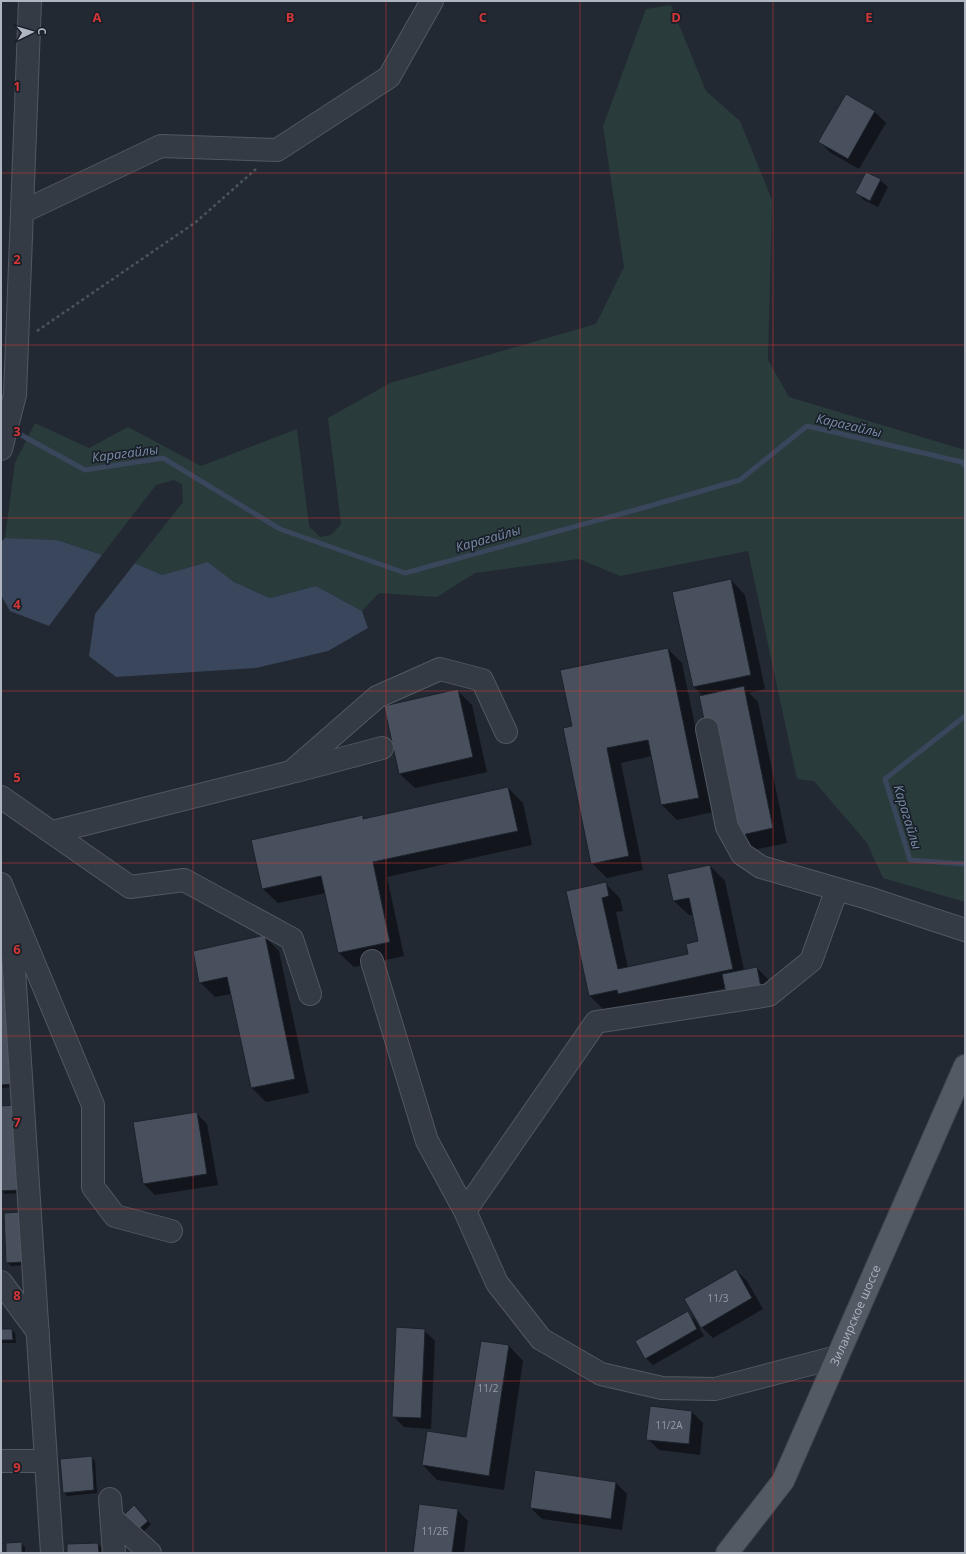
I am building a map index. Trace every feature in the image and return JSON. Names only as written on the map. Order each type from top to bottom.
[{"type":"main road","name":"Зилаирское шоссе","points":[[727,1553],[782,1481],[965,1066]]},
{"type":"street","points":[[2,444],[15,395],[30,1]]},
{"type":"street","points":[[22,212],[161,146],[277,150],[389,77],[432,1]]},
{"type":"street","points":[[291,772],[377,697],[440,669],[482,680],[506,732]]},
{"type":"street","points":[[707,729],[727,827],[742,854],[761,867],[965,930]]},
{"type":"street","points":[[53,832],[382,748]]},
{"type":"street","points":[[1,796],[130,887],[184,880],[292,940],[310,994]]},
{"type":"street","points":[[1,884],[93,1105],[92,1187],[115,1216],[171,1230]]},
{"type":"street","points":[[466,1211],[596,1022],[770,995],[811,961],[836,889]]},
{"type":"street","points":[[10,908],[52,1553]]},
{"type":"street","points":[[372,961],[427,1141],[466,1211],[498,1283],[542,1339],[601,1374],[662,1388],[715,1389],[837,1357]]},
{"type":"street","points":[[1,1282],[38,1332]]},
{"type":"street","points":[[1,1461],[46,1461]]},
{"type":"street","points":[[114,1553],[111,1508],[150,1553]]},
{"type":"path","points":[[17,344],[196,222],[277,150]]},
{"type":"shaded area","points":[[671,5],[706,91],[740,121],[772,200],[768,360],[789,397],[965,450],[965,902],[883,878],[867,843],[814,781],[797,779],[748,551],[620,576],[579,559],[475,573],[437,597],[379,593],[362,611],[316,586],[270,598],[234,582],[208,562],[162,575],[135,563],[183,502],[182,484],[174,480],[156,485],[102,555],[57,540],[5,538],[15,463],[35,423],[89,448],[128,427],[201,466],[297,429],[309,526],[320,537],[331,535],[341,524],[328,418],[390,383],[596,324],[624,267],[603,126],[646,9]]},
{"type":"water","points":[[5,538],[57,540],[102,555],[49,626],[10,611],[1,595],[1,542]]},
{"type":"water","points":[[208,562],[234,582],[270,598],[316,586],[362,611],[368,628],[328,651],[256,668],[116,677],[89,656],[95,614],[135,563],[162,575]]},
{"type":"building","points":[[846,94],[875,111],[848,159],[818,142]]},
{"type":"building","points":[[866,172],[881,179],[870,201],[855,193]]},
{"type":"building","points":[[731,579],[751,675],[693,687],[672,592]]},
{"type":"building","points":[[668,648],[699,798],[661,805],[648,740],[607,748],[629,856],[591,864],[563,728],[572,726],[560,670]]},
{"type":"building","points":[[744,686],[773,828],[729,838],[699,696]]},
{"type":"building","points":[[458,689],[473,757],[399,774],[384,706]]},
{"type":"building","points":[[508,787],[518,831],[373,862],[390,942],[338,953],[321,876],[262,889],[251,840],[363,815],[363,819]]},
{"type":"building","points":[[710,865],[733,969],[618,994],[617,990],[589,996],[566,891],[606,882],[609,896],[602,898],[618,969],[688,954],[686,944],[698,941],[689,898],[673,901],[667,874]]},
{"type":"building","points":[[265,935],[295,1079],[251,1088],[227,977],[199,983],[193,951]]},
{"type":"building","points":[[757,967],[761,987],[726,994],[722,974]]},
{"type":"building","points":[[1,972],[10,972],[13,1084],[1,1085]]},
{"type":"building","points":[[15,1105],[19,1190],[1,1191],[1,1106]]},
{"type":"building","points":[[197,1112],[207,1174],[143,1184],[133,1122]]},
{"type":"building","points":[[21,1212],[23,1262],[6,1263],[4,1213]]},
{"type":"building","points":[[736,1269],[752,1298],[701,1328],[684,1299]]},
{"type":"building","points":[[688,1311],[697,1329],[645,1359],[635,1341]]},
{"type":"building","points":[[396,1327],[425,1329],[421,1418],[392,1417]]},
{"type":"building","points":[[1,1329],[12,1329],[13,1340],[1,1340]]},
{"type":"building","points":[[481,1341],[509,1345],[489,1476],[422,1465],[427,1431],[466,1437]]},
{"type":"building","points":[[650,1406],[692,1411],[689,1444],[646,1440]]},
{"type":"building","points":[[92,1456],[94,1490],[63,1493],[60,1459]]},
{"type":"building","points":[[535,1470],[616,1482],[611,1519],[530,1508]]},
{"type":"building","points":[[419,1504],[458,1509],[452,1553],[413,1553]]},
{"type":"building","points":[[134,1505],[148,1521],[137,1531],[123,1516]]},
{"type":"building","points":[[22,1542],[22,1553],[6,1553],[6,1543]]},
{"type":"building","points":[[98,1543],[99,1553],[67,1553],[67,1544]]},
{"type":"waterway","name":"Карагайлы","points":[[12,430],[85,470],[163,458],[280,529],[405,573],[740,480],[807,426],[962,462],[965,466]]},
{"type":"waterway","name":"Карагайлы","points":[[965,716],[885,779],[910,860],[965,864]]}]
